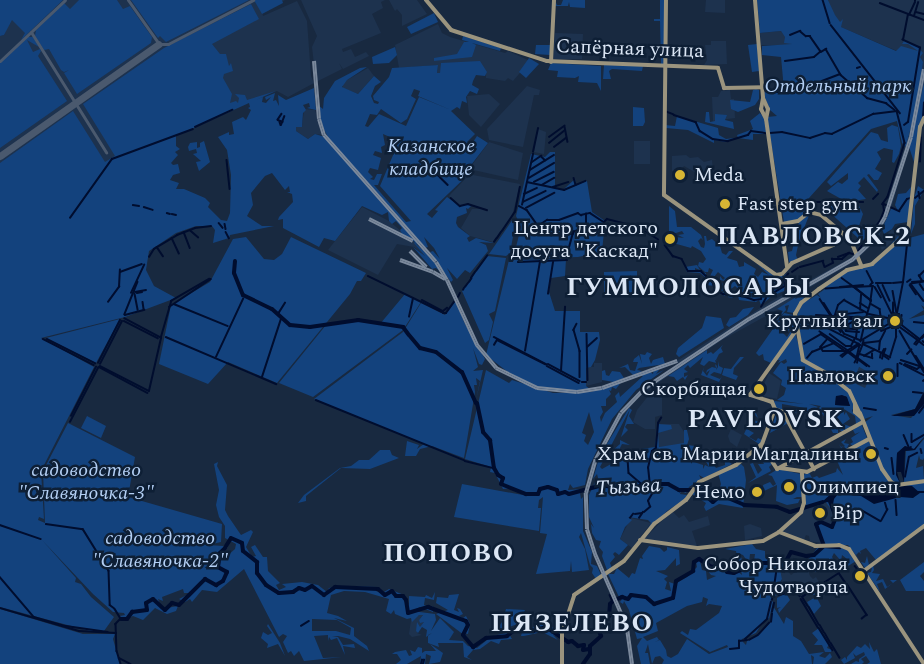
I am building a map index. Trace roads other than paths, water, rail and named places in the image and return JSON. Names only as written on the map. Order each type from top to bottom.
[{"type":"street","name":"Сапёрная улица","points":[[426,0],[451,30],[551,62],[665,63],[718,68],[724,88],[763,87]]},
{"type":"street","points":[[551,62],[554,0]]},
{"type":"street","points":[[666,0],[664,195],[774,275],[781,275],[790,262],[766,116],[755,0]]},
{"type":"street","points":[[924,118],[920,127],[909,230],[876,261],[847,270],[824,285],[805,299],[796,313],[804,360],[850,392],[869,439],[890,481],[900,484],[924,481]]},
{"type":"street","points":[[782,224],[798,221],[812,212],[826,218],[846,234],[861,266]]},
{"type":"street","points":[[790,262],[833,245],[846,234]]},
{"type":"street","points":[[797,329],[750,394],[770,401],[775,409],[783,412],[814,469]]},
{"type":"street","points":[[562,664],[561,637],[573,597],[624,561],[658,520],[690,494],[695,486],[715,473],[738,464],[761,445],[775,409]]},
{"type":"street","points":[[778,468],[861,416]]},
{"type":"street","points":[[761,445],[778,468],[802,472],[814,469],[869,439]]},
{"type":"street","points":[[640,540],[700,548],[760,541],[779,532],[801,512],[804,506],[802,472]]},
{"type":"street","points":[[865,570],[924,526]]},
{"type":"street","points":[[779,532],[823,546],[846,546],[865,570],[924,664]]},
{"type":"waterway","points":[[823,0],[830,23]]},
{"type":"waterway","points":[[909,15],[915,2]]},
{"type":"waterway","points":[[880,3],[924,20]]},
{"type":"waterway","points":[[914,16],[918,3]]},
{"type":"waterway","points":[[916,12],[924,14]]},
{"type":"waterway","points":[[904,125],[908,122],[920,48],[903,40],[908,15]]},
{"type":"waterway","points":[[831,25],[900,113]]},
{"type":"waterway","points":[[790,35],[800,31],[810,36],[821,52]]},
{"type":"waterway","points":[[821,52],[826,49],[841,75],[867,98],[886,103],[895,110]]},
{"type":"waterway","points":[[785,61],[814,57],[820,52]]},
{"type":"waterway","points":[[822,81],[840,74]]},
{"type":"waterway","points":[[798,91],[819,87],[821,82]]},
{"type":"waterway","points":[[871,87],[878,86]]},
{"type":"waterway","points":[[764,91],[794,93],[797,90]]},
{"type":"waterway","points":[[923,117],[924,103]]},
{"type":"waterway","points":[[195,127],[232,110]]},
{"type":"waterway","points":[[665,111],[673,114]]},
{"type":"waterway","points":[[770,133],[782,132],[810,138],[825,133],[832,134],[873,114],[897,111],[905,143],[888,197],[883,204]]},
{"type":"waterway","points":[[282,114],[278,120],[283,122]]},
{"type":"waterway","points":[[674,115],[696,122],[700,131],[713,139],[728,141],[748,135],[751,131],[766,133]]},
{"type":"waterway","points":[[280,122],[281,125],[284,117]]},
{"type":"waterway","points":[[549,137],[564,126]]},
{"type":"waterway","points":[[565,127],[568,142]]},
{"type":"waterway","points":[[70,218],[112,159],[193,129]]},
{"type":"waterway","points":[[533,152],[538,129]]},
{"type":"waterway","points":[[549,143],[564,131]]},
{"type":"waterway","points":[[554,147],[566,138]]},
{"type":"waterway","points":[[920,162],[921,138]]},
{"type":"waterway","points":[[522,205],[533,154]]},
{"type":"waterway","points":[[530,170],[554,155]]},
{"type":"waterway","points":[[532,162],[541,156],[545,160]]},
{"type":"waterway","points":[[227,160],[230,189]]},
{"type":"waterway","points":[[529,178],[554,163]]},
{"type":"waterway","points":[[429,167],[439,176]]},
{"type":"waterway","points":[[534,182],[554,172]]},
{"type":"waterway","points":[[440,177],[448,185]]},
{"type":"waterway","points":[[542,185],[554,178]]},
{"type":"waterway","points":[[574,178],[576,185]]},
{"type":"waterway","points":[[527,182],[564,190],[585,181]]},
{"type":"waterway","points":[[553,187],[568,182]]},
{"type":"waterway","points":[[502,231],[515,212],[520,187]]},
{"type":"waterway","points":[[524,194],[537,188]]},
{"type":"waterway","points":[[523,202],[546,191]]},
{"type":"waterway","points":[[915,198],[924,191]]},
{"type":"waterway","points":[[919,192],[920,198]]},
{"type":"waterway","points":[[526,208],[554,193]]},
{"type":"waterway","points":[[873,199],[878,194]]},
{"type":"waterway","points":[[451,198],[460,206],[468,204],[487,210]]},
{"type":"waterway","points":[[884,204],[899,211],[907,199],[911,198]]},
{"type":"waterway","points":[[805,205],[814,202],[863,202]]},
{"type":"waterway","points":[[858,251],[880,221],[884,211],[883,204]]},
{"type":"waterway","points":[[133,205],[139,206]]},
{"type":"waterway","points":[[519,206],[527,210],[538,226],[547,220],[559,220],[578,213],[581,215],[590,213],[604,222],[607,219],[636,226]]},
{"type":"waterway","points":[[144,207],[153,210]]},
{"type":"waterway","points":[[172,214],[176,215]]},
{"type":"waterway","points":[[514,256],[567,255],[573,232],[586,227],[586,214]]},
{"type":"waterway","name":"Тызьва","points":[[219,223],[223,228]]},
{"type":"waterway","name":"Тызьва","points":[[225,224],[226,229]]},
{"type":"waterway","points":[[149,257],[154,249],[177,235],[195,228],[211,226]]},
{"type":"waterway","points":[[637,226],[658,239]]},
{"type":"waterway","points":[[190,230],[198,237]]},
{"type":"waterway","points":[[184,232],[190,248]]},
{"type":"waterway","name":"Тызьва","points":[[226,232],[229,238]]},
{"type":"waterway","points":[[497,238],[501,232]]},
{"type":"waterway","points":[[541,235],[573,234]]},
{"type":"waterway","points":[[172,238],[179,253]]},
{"type":"waterway","points":[[904,273],[907,243]]},
{"type":"waterway","points":[[665,245],[673,256],[682,259],[688,271],[701,271],[713,282],[715,289],[723,294],[743,296],[754,300],[761,299],[762,295],[770,295],[785,286],[783,280],[788,274]]},
{"type":"waterway","points":[[157,247],[163,256]]},
{"type":"waterway","points":[[838,257],[849,253]]},
{"type":"waterway","points":[[800,267],[823,261],[825,267],[833,263],[832,259],[842,259],[849,253],[853,254]]},
{"type":"waterway","points":[[476,271],[487,256]]},
{"type":"waterway","points":[[518,262],[567,260]]},
{"type":"waterway","name":"Тызьва","points":[[235,261],[234,273],[243,295],[272,309],[290,325],[310,327],[358,320],[403,327],[408,334]]},
{"type":"waterway","points":[[525,351],[540,261]]},
{"type":"waterway","points":[[548,294],[553,262]]},
{"type":"waterway","points":[[120,272],[142,264]]},
{"type":"waterway","points":[[131,293],[144,265]]},
{"type":"waterway","points":[[792,272],[798,268]]},
{"type":"waterway","points":[[108,302],[119,287],[120,270]]},
{"type":"waterway","points":[[867,271],[873,283],[871,285]]},
{"type":"waterway","points":[[922,281],[919,276],[924,271]]},
{"type":"waterway","points":[[471,278],[475,272]]},
{"type":"waterway","points":[[893,283],[903,282],[904,274]]},
{"type":"waterway","points":[[368,276],[442,312]]},
{"type":"waterway","points":[[842,278],[853,286],[863,285]]},
{"type":"waterway","points":[[161,337],[171,301],[209,279]]},
{"type":"waterway","points":[[169,307],[211,279]]},
{"type":"waterway","points":[[912,282],[924,281]]},
{"type":"waterway","points":[[138,282],[125,315],[144,310]]},
{"type":"waterway","points":[[924,282],[911,284],[924,301]]},
{"type":"waterway","points":[[465,287],[468,283]]},
{"type":"waterway","points":[[876,283],[891,283]]},
{"type":"waterway","points":[[897,313],[903,283]]},
{"type":"waterway","points":[[920,284],[924,290]]},
{"type":"waterway","points":[[878,285],[892,314],[894,313]]},
{"type":"waterway","points":[[883,285],[890,301]]},
{"type":"waterway","points":[[910,285],[916,294]]},
{"type":"waterway","points":[[840,287],[851,286]]},
{"type":"waterway","points":[[873,286],[871,301],[854,287],[873,286]]},
{"type":"waterway","points":[[824,303],[832,316],[866,318],[871,301],[853,287],[826,289]]},
{"type":"waterway","points":[[875,287],[881,297]]},
{"type":"waterway","points":[[135,292],[146,290]]},
{"type":"waterway","points":[[893,291],[897,313]]},
{"type":"waterway","points":[[137,293],[142,292]]},
{"type":"waterway","points":[[458,297],[460,293]]},
{"type":"waterway","points":[[135,294],[138,310]]},
{"type":"waterway","points":[[860,310],[861,295]]},
{"type":"waterway","points":[[409,317],[413,298]]},
{"type":"waterway","points":[[761,307],[766,298]]},
{"type":"waterway","points":[[216,357],[243,299]]},
{"type":"waterway","points":[[820,299],[831,316]]},
{"type":"waterway","points":[[422,300],[443,311],[447,308]]},
{"type":"waterway","points":[[835,315],[838,305],[844,300],[867,313]]},
{"type":"waterway","points":[[143,302],[144,309]]},
{"type":"waterway","points":[[443,313],[446,313],[454,302]]},
{"type":"waterway","points":[[278,314],[285,303]]},
{"type":"waterway","points":[[860,303],[868,308]]},
{"type":"waterway","points":[[893,303],[893,313]]},
{"type":"waterway","points":[[174,304],[228,326]]},
{"type":"waterway","points":[[871,304],[880,309],[881,316]]},
{"type":"waterway","points":[[561,371],[565,307]]},
{"type":"waterway","points":[[836,315],[863,312]]},
{"type":"waterway","points":[[869,314],[888,318]]},
{"type":"waterway","points":[[816,315],[831,316]]},
{"type":"waterway","points":[[862,340],[889,324],[889,316]]},
{"type":"waterway","points":[[806,317],[813,320]]},
{"type":"waterway","points":[[868,317],[879,319]]},
{"type":"waterway","points":[[831,318],[841,332]]},
{"type":"waterway","points":[[833,318],[866,320],[861,341],[844,334],[833,318]]},
{"type":"waterway","points":[[100,366],[149,391],[161,338],[125,319]]},
{"type":"waterway","points":[[262,377],[281,319]]},
{"type":"waterway","points":[[98,363],[120,320]]},
{"type":"waterway","points":[[857,320],[848,325],[846,331],[859,332]]},
{"type":"waterway","points":[[856,338],[858,320]]},
{"type":"waterway","points":[[867,321],[879,320]]},
{"type":"waterway","points":[[100,364],[122,321]]},
{"type":"waterway","points":[[124,321],[158,338]]},
{"type":"waterway","points":[[814,321],[859,344],[848,351],[820,332]]},
{"type":"waterway","points":[[903,321],[902,325],[920,339],[924,335]]},
{"type":"waterway","points":[[914,322],[924,323]]},
{"type":"waterway","points":[[577,324],[574,330],[580,351],[580,377]]},
{"type":"waterway","points":[[881,331],[891,327]]},
{"type":"waterway","points":[[900,327],[918,340],[915,344]]},
{"type":"waterway","points":[[841,328],[857,329]]},
{"type":"waterway","points":[[892,328],[898,328]]},
{"type":"waterway","points":[[886,349],[884,354],[890,357],[896,337],[896,328]]},
{"type":"waterway","points":[[864,343],[880,341],[885,331]]},
{"type":"waterway","points":[[900,331],[910,348]]},
{"type":"waterway","points":[[587,334],[588,380]]},
{"type":"waterway","points":[[804,344],[821,334],[847,352],[841,356]]},
{"type":"waterway","points":[[830,334],[846,346],[851,346],[854,340]]},
{"type":"waterway","name":"Тызьва","points":[[409,335],[420,348],[436,352],[462,372],[476,403]]},
{"type":"waterway","points":[[166,337],[276,384]]},
{"type":"waterway","points":[[494,337],[546,364]]},
{"type":"waterway","points":[[587,347],[597,338]]},
{"type":"waterway","points":[[43,339],[94,365]]},
{"type":"waterway","points":[[47,339],[95,363]]},
{"type":"waterway","points":[[828,339],[821,347],[823,351],[845,351]]},
{"type":"waterway","points":[[494,345],[497,340],[545,364]]},
{"type":"waterway","points":[[864,341],[863,344],[882,353],[884,349]]},
{"type":"waterway","points":[[879,350],[880,341]]},
{"type":"waterway","points":[[916,345],[919,341],[924,345]]},
{"type":"waterway","points":[[807,358],[812,352],[834,343]]},
{"type":"waterway","points":[[859,345],[860,345],[857,358],[849,352],[859,345]]},
{"type":"waterway","points":[[863,345],[858,358],[869,366]]},
{"type":"waterway","points":[[864,356],[874,350]]},
{"type":"waterway","points":[[907,354],[911,350],[924,372]]},
{"type":"waterway","points":[[842,357],[848,352],[857,359],[855,363]]},
{"type":"waterway","points":[[880,358],[881,353]]},
{"type":"waterway","points":[[860,354],[872,358]]},
{"type":"waterway","points":[[882,359],[883,355],[889,359]]},
{"type":"waterway","points":[[916,356],[924,369]]},
{"type":"waterway","points":[[857,363],[858,359],[867,366]]},
{"type":"waterway","points":[[901,360],[919,366]]},
{"type":"waterway","points":[[548,364],[580,381]]},
{"type":"waterway","points":[[898,364],[898,376]]},
{"type":"waterway","points":[[905,364],[917,369],[920,367]]},
{"type":"waterway","points":[[904,365],[924,375]]},
{"type":"waterway","points":[[547,366],[579,383]]},
{"type":"waterway","points":[[71,416],[96,367]]},
{"type":"waterway","points":[[99,367],[148,393]]},
{"type":"waterway","points":[[70,422],[98,368]]},
{"type":"waterway","points":[[913,392],[922,393]]},
{"type":"waterway","points":[[316,400],[464,460]]},
{"type":"waterway","name":"Тызьва","points":[[477,403],[483,432],[490,440],[494,468],[503,478],[501,484],[526,494],[538,494],[540,489],[548,487],[557,490],[558,494],[565,492],[569,494],[602,485],[615,488],[627,486],[632,490],[644,484],[654,489],[660,484],[668,484],[679,490],[702,490],[701,495],[713,502],[721,495],[744,505],[777,507],[790,512],[823,502]]},
{"type":"waterway","points":[[919,413],[924,406]]},
{"type":"waterway","points":[[864,408],[876,410]]},
{"type":"waterway","points":[[658,423],[661,418]]},
{"type":"waterway","points":[[656,447],[658,424]]},
{"type":"waterway","points":[[912,434],[912,442]]},
{"type":"waterway","points":[[904,435],[909,447]]},
{"type":"waterway","points":[[912,442],[924,435]]},
{"type":"waterway","points":[[650,486],[648,468],[652,451],[656,448]]},
{"type":"waterway","points":[[921,449],[922,453]]},
{"type":"waterway","points":[[905,477],[909,457],[917,453]]},
{"type":"waterway","points":[[892,458],[894,474]]},
{"type":"waterway","points":[[628,459],[629,473],[643,485]]},
{"type":"waterway","points":[[465,461],[494,468]]},
{"type":"waterway","points":[[644,512],[650,507],[648,501],[655,489]]},
{"type":"waterway","points":[[918,492],[924,492]]},
{"type":"waterway","points":[[896,500],[897,515]]},
{"type":"waterway","points":[[881,521],[887,510],[885,503]]},
{"type":"waterway","points":[[583,664],[590,654],[590,646],[601,636],[597,626],[609,616],[610,604],[613,601],[622,597],[628,599],[631,595],[646,597],[654,604],[673,598],[676,581],[693,571],[694,562],[699,559],[712,567],[721,565],[727,572],[734,573],[756,563],[769,563],[770,559],[786,561],[791,552],[806,556],[814,555],[824,546],[816,524],[821,522],[832,527],[836,517],[832,507]]},
{"type":"waterway","points":[[863,511],[880,521]]},
{"type":"waterway","points":[[639,518],[643,512]]},
{"type":"waterway","points":[[635,514],[642,513]]},
{"type":"waterway","points":[[630,518],[633,514]]},
{"type":"waterway","points":[[46,524],[83,529],[109,571],[110,605],[114,608]]},
{"type":"waterway","points":[[0,525],[41,539]]},
{"type":"waterway","points":[[226,546],[231,538],[242,543],[243,551],[257,562],[257,573],[266,585],[279,593],[293,592],[299,588],[305,590],[312,586],[324,595],[335,587],[378,589],[385,595],[392,591],[396,596],[403,596],[406,600],[408,613],[428,607],[466,621],[468,625],[463,635],[473,647],[486,638],[507,636],[517,628],[533,631],[546,627],[568,642],[572,641],[578,646],[584,645],[583,650],[589,649]]},
{"type":"waterway","points":[[824,547],[840,548]]},
{"type":"waterway","points":[[121,619],[127,619],[132,612],[147,610],[146,603],[153,599],[165,610],[172,603],[179,605],[205,579],[216,585],[223,581],[227,572],[218,567],[220,553],[225,548]]},
{"type":"waterway","points":[[772,600],[778,560]]},
{"type":"waterway","points":[[855,566],[859,571]]},
{"type":"waterway","points":[[802,597],[839,573],[845,582]]},
{"type":"waterway","points":[[854,574],[860,581],[866,575]]},
{"type":"waterway","points":[[0,577],[34,617],[66,626],[108,632]]},
{"type":"waterway","points":[[847,584],[867,615],[862,619]]},
{"type":"waterway","points":[[779,595],[795,591],[800,596]]},
{"type":"waterway","points":[[610,595],[613,602]]},
{"type":"waterway","points":[[803,598],[808,606]]},
{"type":"waterway","points":[[801,599],[818,627]]},
{"type":"waterway","points":[[745,639],[767,619],[771,602]]},
{"type":"waterway","points":[[772,612],[774,603]]},
{"type":"waterway","points":[[809,607],[819,624]]},
{"type":"waterway","points":[[0,608],[79,631],[116,633]]},
{"type":"waterway","points":[[115,609],[121,619]]},
{"type":"waterway","points":[[771,622],[772,614]]},
{"type":"waterway","points":[[120,620],[116,624],[117,651],[121,664]]},
{"type":"waterway","points":[[301,626],[309,621]]},
{"type":"waterway","points":[[759,634],[769,623]]},
{"type":"waterway","points":[[820,625],[824,632]]},
{"type":"waterway","points":[[819,628],[833,650]]},
{"type":"waterway","points":[[825,633],[830,642]]},
{"type":"waterway","points":[[749,640],[758,635]]},
{"type":"waterway","points":[[730,649],[739,648],[739,641],[747,640]]},
{"type":"waterway","points":[[831,643],[840,658]]},
{"type":"waterway","points":[[119,658],[131,664]]},
{"type":"waterway","points":[[421,664],[422,660]]},
{"type":"waterway","points":[[423,664],[424,660]]},
{"type":"railway","points":[[314,61],[319,119],[324,135],[436,262],[447,280],[477,345],[496,368],[537,388],[577,392],[602,388],[677,361]]},
{"type":"railway","points":[[632,664],[627,627],[595,554],[587,529],[586,493],[596,459],[621,413],[645,388],[749,319],[852,260],[870,243],[885,217],[911,137],[924,69]]},
{"type":"railway","points":[[369,219],[413,241]]},
{"type":"railway","points":[[410,251],[426,267]]},
{"type":"railway","points":[[400,260],[445,279]]},
{"type":"place","name":"Meda","points":[[680,175]]},
{"type":"place","name":"Fast step gym","points":[[725,204]]},
{"type":"place","name":"Центр детского досуга \"Каскад\"","points":[[670,239]]},
{"type":"place","name":"Круглый зал","points":[[895,321]]},
{"type":"place","name":"Павловск","points":[[888,376]]},
{"type":"place","name":"Скорбящая","points":[[759,389]]},
{"type":"place","name":"Храм св. Марии Магдалины","points":[[871,454]]},
{"type":"place","name":"Олимпиец","points":[[789,487]]},
{"type":"place","name":"Немо","points":[[757,492]]},
{"type":"place","name":"Bip","points":[[820,513]]},
{"type":"place","name":"Собор Николая Чудотворца","points":[[860,576]]},
{"type":"district","name":"ПАВЛОВСК-2","points":[[814,237]]},
{"type":"district","name":"ГУММОЛОСАРЫ","points":[[689,288]]},
{"type":"district","name":"PAVLOVSK","points":[[766,420]]},
{"type":"district","name":"ПОПОВО","points":[[449,554]]},
{"type":"district","name":"ПЯЗЕЛЕВО","points":[[572,624]]},
{"type":"park label","name":"Отдельный парк","points":[[838,86]]},
{"type":"park label","name":"Казанское кладбище","points":[[431,158]]},
{"type":"park label","name":"садоводство \"Славяночка-3\"","points":[[86,482]]},
{"type":"park label","name":"садоводство \"Славяночка-2\"","points":[[160,550]]}]
